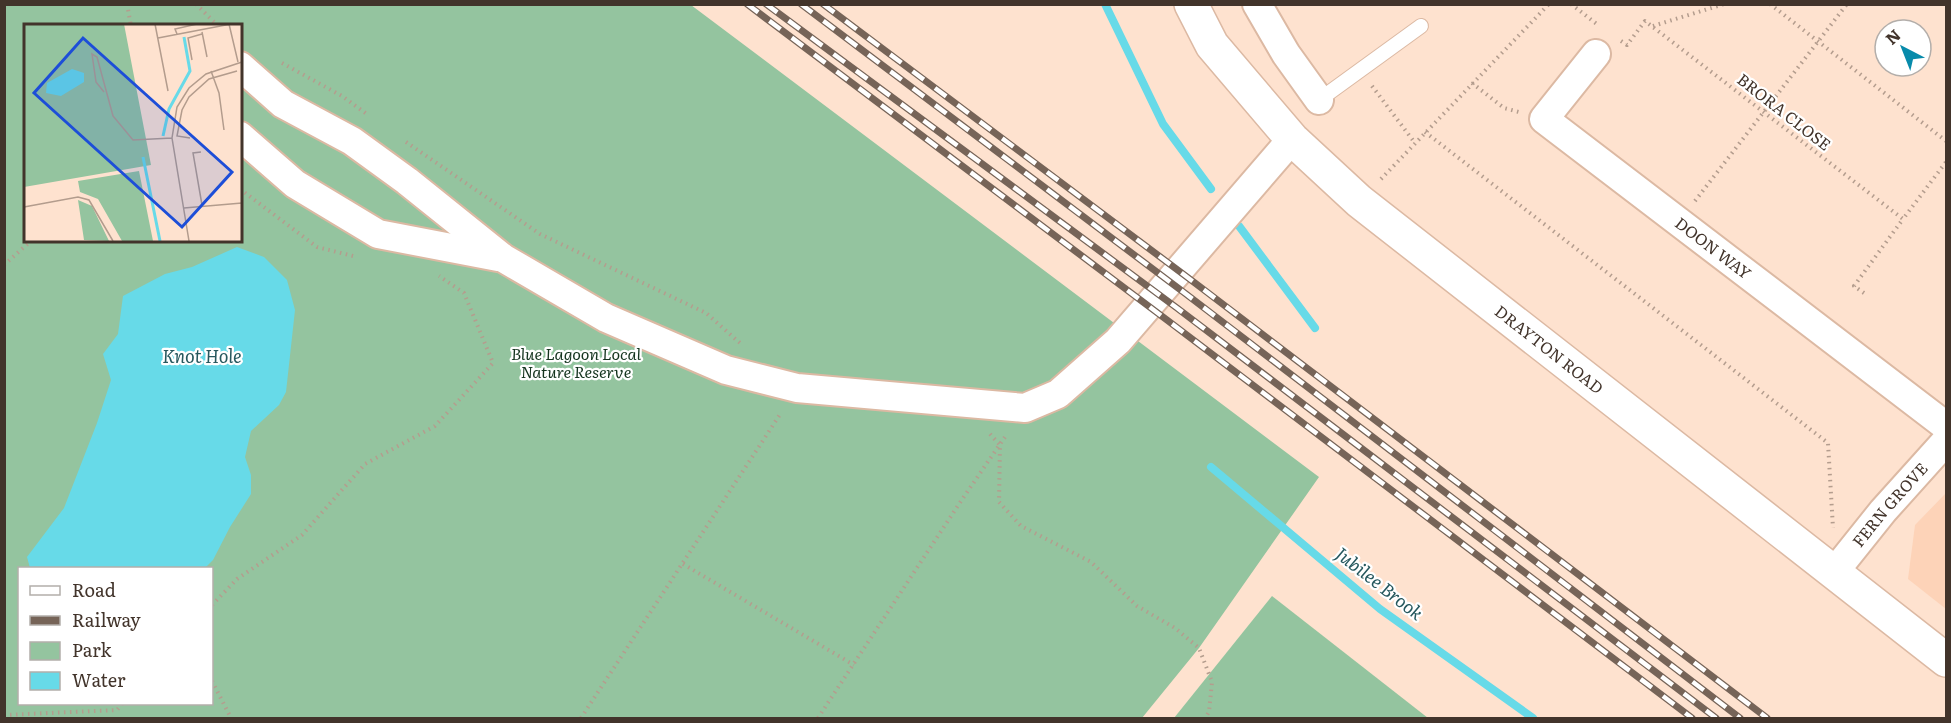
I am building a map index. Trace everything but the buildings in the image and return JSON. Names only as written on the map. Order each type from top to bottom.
[{"type":"street","name":"DRAYTON ROAD","points":[[1191,4],[1212,45],[1292,139],[1359,201],[1947,660]]},
{"type":"street","points":[[1257,4],[1286,54],[1319,100]]},
{"type":"street","points":[[1544,119],[1596,54]]},
{"type":"street","points":[[242,68],[283,104],[352,141],[398,174],[502,258],[606,318],[726,370],[797,388],[1025,408],[1058,393],[1118,341],[1292,139]]},
{"type":"street","name":"DOON WAY","points":[[1544,119],[1947,426]]},
{"type":"street","points":[[242,138],[295,184],[378,234],[502,258]]},
{"type":"street","name":"FERN GROVE","points":[[1835,571],[1883,511],[1947,441]]},
{"type":"lane","points":[[1319,100],[1421,26]]},
{"type":"path","points":[[127,4],[131,24]]},
{"type":"path","points":[[196,4],[216,24]]},
{"type":"path","points":[[1359,201],[1549,4]]},
{"type":"path","points":[[1627,45],[1645,21],[1653,26],[1724,4]]},
{"type":"path","points":[[1770,4],[1947,141]]},
{"type":"path","points":[[1678,222],[1846,4]]},
{"type":"path","name":"BRORA CLOSE","points":[[1653,26],[1903,219]]},
{"type":"path","points":[[281,62],[342,96],[369,116]]},
{"type":"path","points":[[1360,70],[1415,143]]},
{"type":"path","points":[[1472,83],[1504,108],[1544,119]]},
{"type":"path","points":[[1425,132],[1828,443],[1835,571]]},
{"type":"path","points":[[397,135],[540,234],[706,313],[759,360],[763,379]]},
{"type":"path","points":[[1863,293],[1854,286],[1947,162]]},
{"type":"path","points":[[242,191],[317,247],[362,258]]},
{"type":"path","points":[[4,266],[30,242]]},
{"type":"path","points":[[213,604],[237,579],[302,535],[365,464],[435,426],[493,363],[464,293],[431,272]]},
{"type":"path","points":[[581,718],[797,388]]},
{"type":"path","points":[[818,718],[1025,408]]},
{"type":"path","points":[[1000,445],[999,502],[1020,526],[1091,562],[1137,606],[1175,628],[1199,648],[1212,682],[1209,712],[1205,718]]},
{"type":"path","points":[[683,564],[854,664]]},
{"type":"path","points":[[213,683],[231,718]]},
{"type":"path","points":[[4,715],[117,710],[121,705]]},
{"type":"shaded area","points":[[1946,493],[1946,609],[1908,579],[1915,525]]},
{"type":"green space","name":"Blue Lagoon Local Nature Reserve","points":[[4,5],[691,5],[1319,477],[1199,648],[1142,718],[5,718]]},
{"type":"green space","points":[[1272,596],[1428,718],[1174,718]]},
{"type":"water","name":"Knot Hole","points":[[237,247],[264,257],[287,280],[295,310],[286,392],[279,405],[251,431],[245,457],[251,475],[251,494],[213,560],[206,567],[30,567],[27,557],[64,508],[97,423],[111,380],[103,354],[118,334],[123,296],[165,274],[192,267]]},
{"type":"waterway","points":[[1105,4],[1163,124],[1211,189]]},
{"type":"waterway","points":[[1239,226],[1315,328]]},
{"type":"waterway","name":"Jubilee Brook","points":[[1211,467],[1380,609],[1533,718]]},
{"type":"railway","points":[[747,4],[1692,718]]},
{"type":"railway","points":[[766,4],[1177,308],[1716,718]]},
{"type":"railway","points":[[801,4],[1186,294],[1740,718]]},
{"type":"railway","points":[[823,4],[1195,283],[1767,718]]}]
